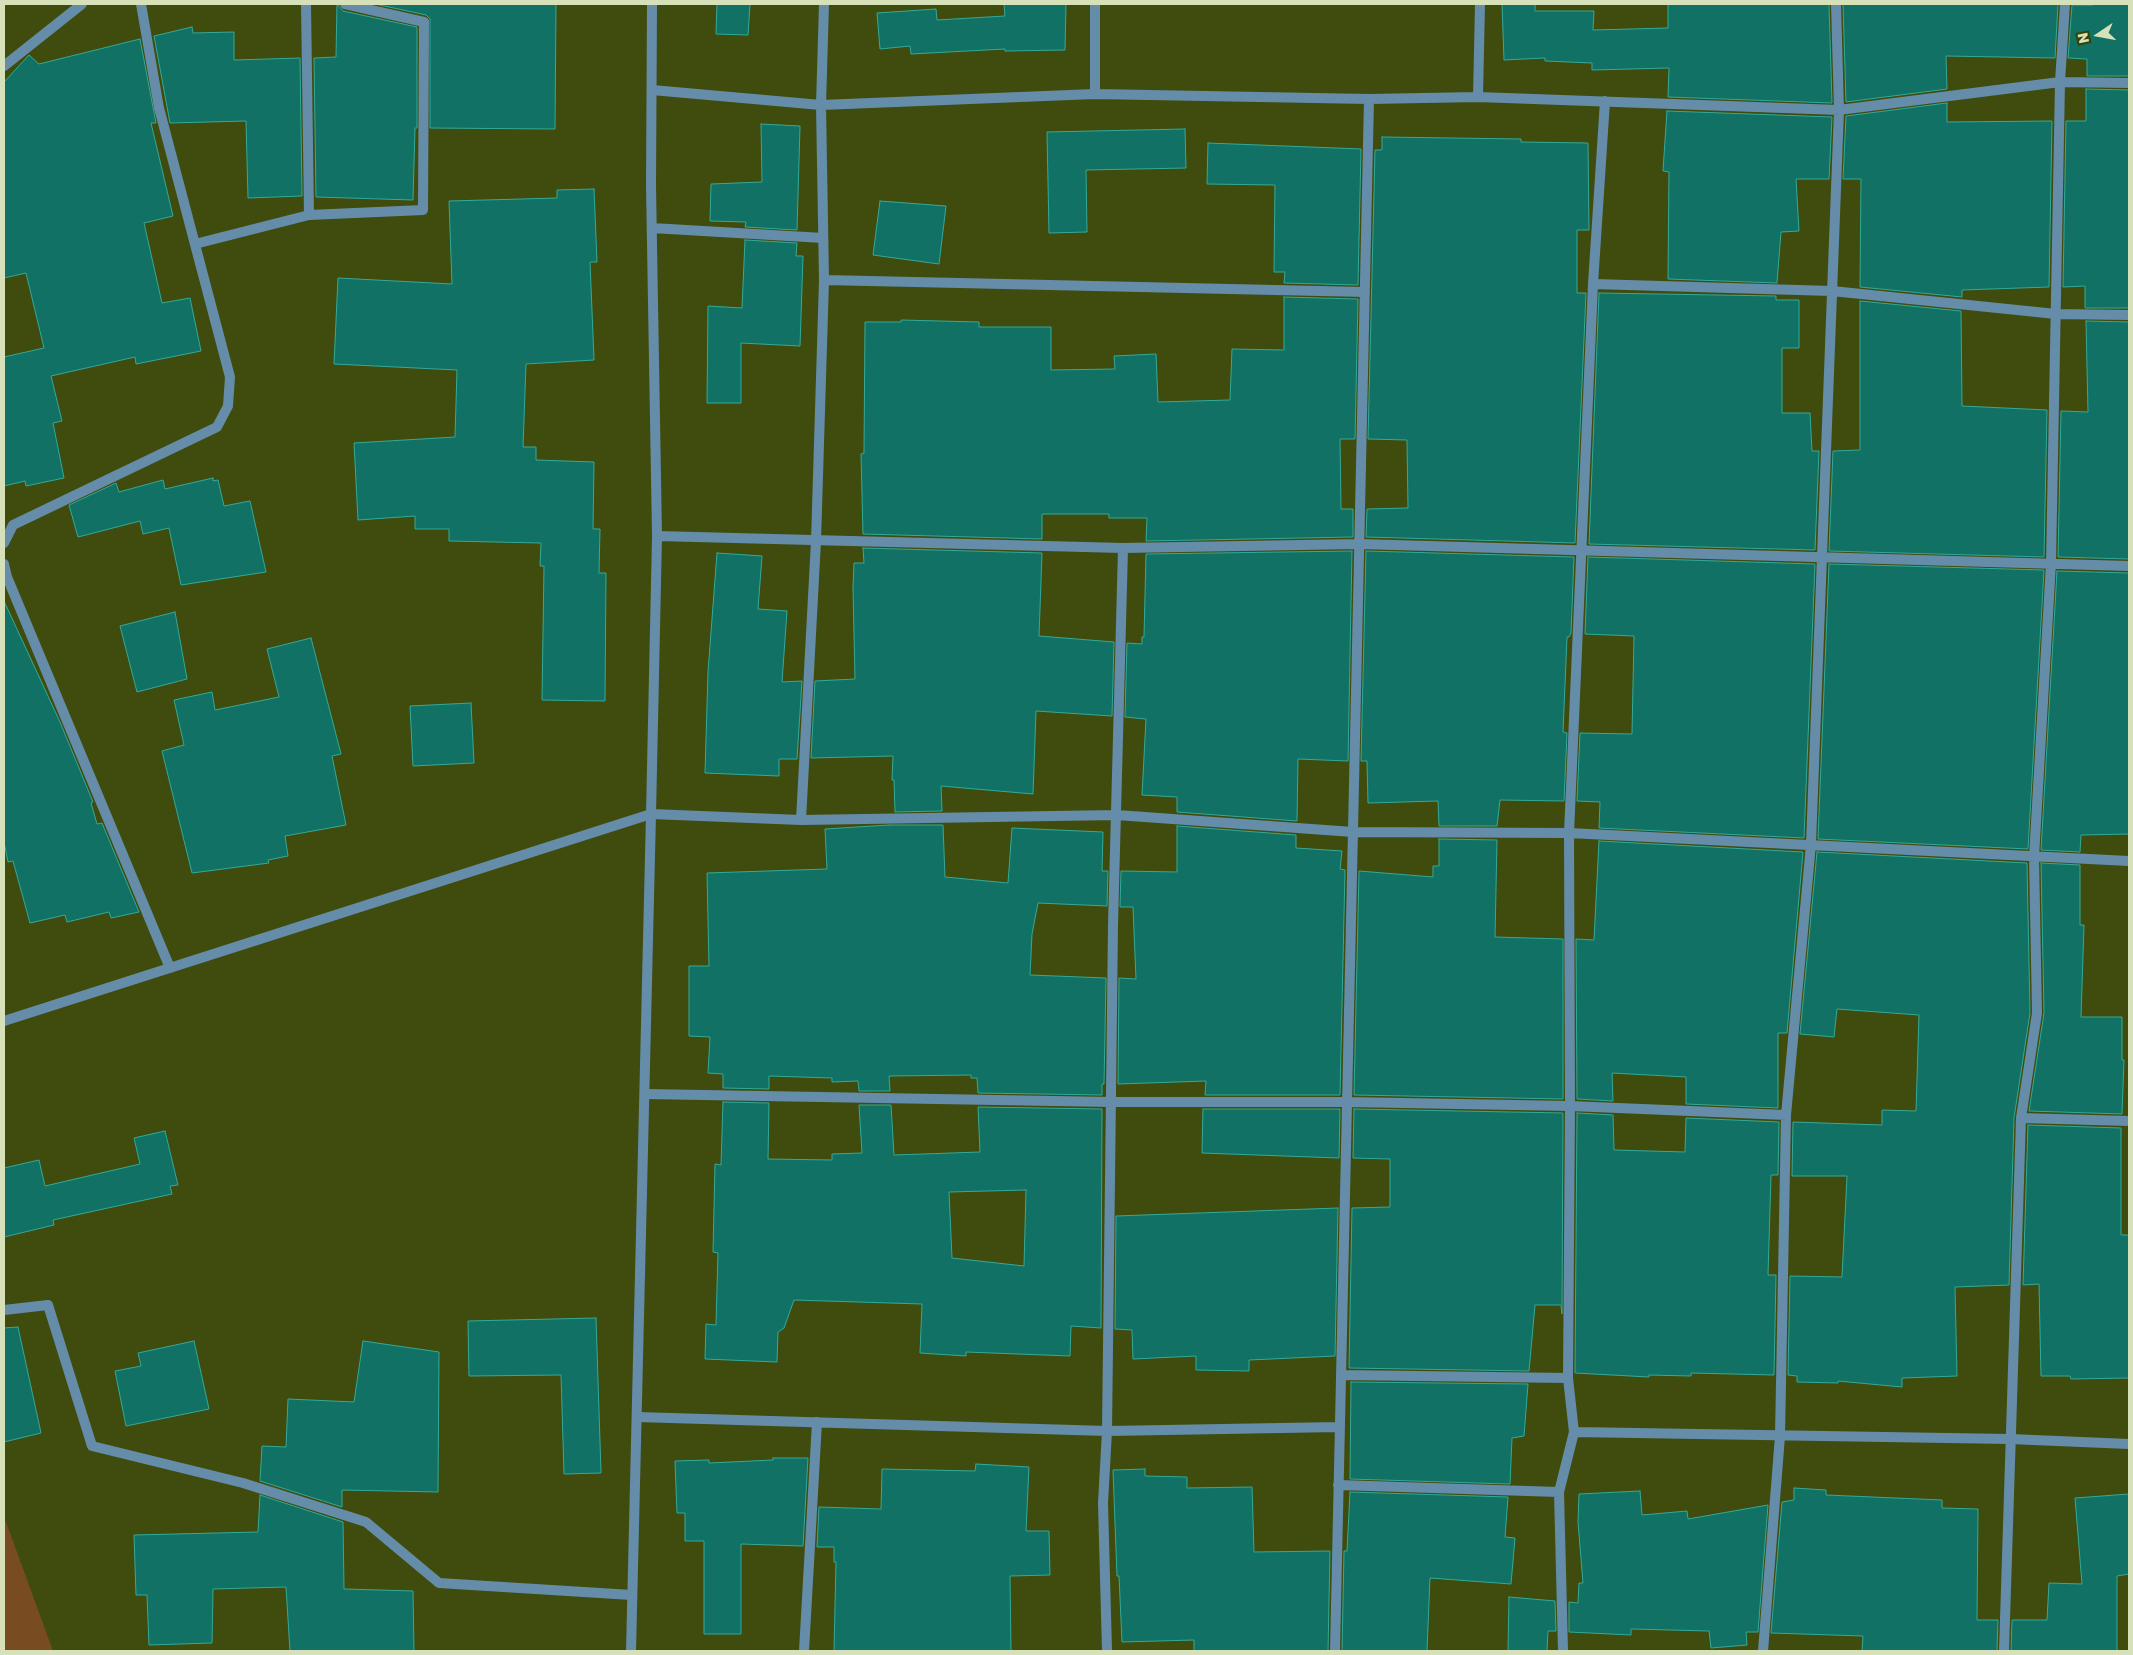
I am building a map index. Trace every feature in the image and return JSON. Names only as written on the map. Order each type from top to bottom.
[{"type":"street","points":[[4,66],[82,4]]},
{"type":"street","points":[[4,543],[13,525],[216,427],[228,406],[230,376],[159,108],[141,4]]},
{"type":"street","points":[[306,4],[309,216]]},
{"type":"street","points":[[195,244],[309,216],[423,210],[424,22],[345,4]]},
{"type":"street","points":[[631,1651],[652,814],[656,536],[652,228],[652,4]]},
{"type":"street","points":[[800,820],[816,541],[824,280],[821,105],[824,4]]},
{"type":"street","points":[[1095,4],[1095,94]]},
{"type":"street","points":[[1478,96],[1480,4]]},
{"type":"street","points":[[1763,1651],[1780,1436],[1786,1115],[1811,844],[1838,110],[1836,4]]},
{"type":"street","points":[[2004,1651],[2022,1118],[2037,1013],[2034,857],[2051,563],[2060,82],[2065,4]]},
{"type":"street","points":[[652,90],[821,105],[1095,94],[1369,99],[1478,96],[1838,110],[2060,82],[2129,83]]},
{"type":"street","points":[[1334,1651],[1369,99]]},
{"type":"street","points":[[1563,1651],[1559,1492],[1574,1432],[1568,1378],[1570,1106],[1569,833],[1583,550],[1593,284],[1605,101]]},
{"type":"street","points":[[652,228],[823,238]]},
{"type":"street","points":[[824,280],[1365,292]]},
{"type":"street","points":[[1593,284],[1832,291],[2056,314],[2129,314]]},
{"type":"street","points":[[656,536],[1123,548],[1359,544],[2129,566]]},
{"type":"street","points":[[1107,1651],[1103,1503],[1107,1431],[1113,925],[1123,548]]},
{"type":"street","points":[[4,564],[6,577],[170,968]]},
{"type":"street","points":[[4,1020],[652,814],[800,820],[1117,814],[1353,832],[1569,833],[2129,861]]},
{"type":"street","points":[[645,1094],[1112,1102],[1347,1102],[1570,1106],[1786,1115]]},
{"type":"street","points":[[2022,1118],[2129,1121]]},
{"type":"street","points":[[4,1310],[48,1305],[92,1446],[243,1482],[366,1522],[439,1583],[632,1595]]},
{"type":"street","points":[[1341,1375],[1568,1378]]},
{"type":"street","points":[[637,1417],[1107,1431],[1339,1427]]},
{"type":"street","points":[[804,1651],[817,1422]]},
{"type":"street","points":[[1574,1432],[2010,1439],[2129,1444]]},
{"type":"street","points":[[1338,1484],[1559,1492]]},
{"type":"shaded area","points":[[4,1520],[6,1522],[53,1651],[4,1651]]},
{"type":"building","points":[[337,4],[343,11],[417,27],[417,128],[415,128],[413,200],[316,197],[314,58],[336,57]]},
{"type":"building","points":[[375,4],[556,4],[555,129],[430,128],[430,19],[426,15]]},
{"type":"building","points":[[717,4],[750,4],[748,35],[716,34]]},
{"type":"building","points":[[1004,4],[1066,4],[1065,50],[1005,51],[1005,49],[911,54],[910,46],[880,49],[877,13],[936,9],[937,20],[1005,16]]},
{"type":"building","points":[[1502,4],[1535,4],[1535,11],[1594,11],[1593,30],[1668,28],[1668,4],[1829,4],[1832,103],[1668,97],[1669,68],[1592,70],[1592,63],[1545,61],[1545,58],[1504,60]]},
{"type":"building","points":[[1843,4],[2058,4],[2055,58],[1946,56],[1947,89],[1846,102]]},
{"type":"building","points":[[2129,4],[2129,76],[2087,76],[2087,59],[2068,58],[2072,5]]},
{"type":"building","points":[[192,27],[193,33],[234,32],[234,60],[300,58],[302,196],[248,198],[246,121],[170,123],[154,36]]},
{"type":"building","points":[[140,39],[156,123],[151,123],[173,216],[144,223],[162,303],[190,298],[201,351],[136,364],[135,357],[51,376],[62,421],[53,423],[64,478],[26,486],[25,481],[4,486],[4,357],[44,348],[26,273],[4,278],[4,82],[29,55],[39,64]]},
{"type":"building","points":[[2086,89],[2129,90],[2129,308],[2085,308],[2085,286],[2063,287],[2066,121],[2086,121]]},
{"type":"building","points":[[1947,103],[1947,122],[2052,121],[2049,287],[1962,290],[1962,297],[1860,287],[1861,179],[1843,179],[1846,116]]},
{"type":"building","points":[[1667,111],[1832,117],[1829,179],[1796,179],[1799,231],[1781,232],[1777,283],[1668,279],[1669,172],[1663,171]]},
{"type":"building","points":[[761,124],[800,126],[797,230],[745,227],[746,222],[710,221],[711,184],[762,182]]},
{"type":"building","points":[[1185,129],[1186,168],[1086,170],[1087,232],[1049,233],[1047,132]]},
{"type":"building","points":[[1382,137],[1521,139],[1521,142],[1588,143],[1589,230],[1577,230],[1577,293],[1586,293],[1575,543],[1366,537],[1367,509],[1408,508],[1407,440],[1368,439],[1375,150],[1382,150]]},
{"type":"building","points":[[1208,143],[1361,149],[1358,285],[1284,283],[1285,272],[1274,272],[1275,185],[1207,184]]},
{"type":"building","points":[[594,189],[597,262],[590,262],[594,360],[526,364],[523,447],[536,447],[536,460],[594,462],[593,529],[600,529],[599,573],[606,573],[605,701],[542,700],[544,566],[540,566],[541,543],[449,541],[449,529],[415,529],[415,516],[358,520],[354,443],[455,437],[457,370],[334,364],[338,278],[452,284],[449,201],[557,198],[557,190]]},
{"type":"building","points":[[880,201],[946,206],[939,264],[873,255]]},
{"type":"building","points":[[745,240],[797,243],[796,256],[803,256],[800,346],[741,343],[741,403],[707,403],[708,306],[742,308]]},
{"type":"building","points":[[1599,293],[1776,296],[1776,300],[1799,300],[1799,348],[1782,348],[1782,413],[1810,413],[1812,451],[1819,451],[1815,550],[1589,544]]},
{"type":"building","points":[[1284,297],[1358,299],[1355,439],[1340,439],[1341,509],[1353,509],[1353,537],[1146,541],[1147,518],[1109,518],[1109,514],[1042,514],[1042,539],[863,534],[861,454],[864,453],[865,322],[901,322],[901,320],[979,322],[979,327],[1051,327],[1051,370],[1115,369],[1114,356],[1156,354],[1158,402],[1230,400],[1232,349],[1284,350]]},
{"type":"building","points":[[1860,301],[1961,311],[1962,406],[2047,410],[2044,557],[1829,551],[1833,451],[1860,450]]},
{"type":"building","points":[[2086,321],[2129,322],[2129,559],[2058,557],[2061,411],[2088,412]]},
{"type":"building","points":[[213,478],[213,481],[218,480],[224,506],[250,501],[266,572],[181,585],[169,528],[143,534],[140,521],[78,537],[69,505],[116,483],[119,492],[163,480],[165,489]]},
{"type":"building","points":[[863,548],[1042,553],[1039,636],[1114,642],[1112,716],[1036,711],[1033,794],[941,786],[942,811],[895,812],[894,780],[892,780],[893,756],[811,758],[815,681],[855,679],[854,563],[864,563]]},
{"type":"building","points":[[1352,551],[1348,761],[1298,759],[1297,821],[1177,812],[1177,797],[1142,795],[1146,719],[1125,717],[1127,643],[1142,644],[1142,637],[1144,637],[1146,554]]},
{"type":"building","points":[[1366,551],[1574,557],[1571,633],[1567,637],[1563,732],[1567,733],[1564,801],[1500,800],[1497,826],[1439,826],[1438,801],[1368,803],[1367,761],[1361,761]]},
{"type":"building","points":[[717,553],[762,556],[758,609],[787,611],[782,682],[802,681],[797,759],[779,759],[779,776],[705,773],[708,672]]},
{"type":"building","points":[[1588,557],[1815,564],[1804,838],[1599,828],[1600,802],[1577,801],[1580,733],[1632,734],[1634,636],[1585,634]]},
{"type":"building","points":[[1829,564],[2044,570],[2028,849],[1818,839]]},
{"type":"building","points":[[2057,571],[2129,573],[2129,834],[2081,835],[2080,852],[2041,850]]},
{"type":"building","points":[[4,601],[60,722],[93,802],[91,803],[97,824],[102,823],[139,912],[111,918],[109,912],[67,922],[65,915],[30,923],[13,861],[8,862],[4,842]]},
{"type":"building","points":[[175,612],[187,679],[137,692],[120,626]]},
{"type":"building","points":[[311,638],[341,754],[332,756],[346,825],[285,836],[288,856],[268,860],[269,863],[192,873],[162,751],[184,745],[174,700],[212,692],[215,710],[279,697],[267,649]]},
{"type":"building","points":[[471,703],[474,763],[413,766],[410,706]]},
{"type":"building","points":[[889,825],[943,825],[945,877],[1008,883],[1012,828],[1103,832],[1102,871],[1108,871],[1107,906],[1038,903],[1032,934],[1030,975],[1106,978],[1104,1084],[1102,1084],[1102,1095],[978,1093],[977,1078],[971,1078],[971,1075],[889,1076],[890,1091],[859,1091],[858,1081],[832,1082],[832,1078],[769,1076],[769,1089],[723,1088],[723,1074],[708,1073],[710,1037],[689,1036],[689,966],[709,966],[707,873],[827,869],[825,829]]},
{"type":"building","points":[[1177,826],[1296,835],[1296,848],[1342,851],[1340,869],[1345,870],[1340,1095],[1205,1095],[1206,1081],[1118,1084],[1119,978],[1136,979],[1133,907],[1120,907],[1121,871],[1177,872]]},
{"type":"building","points":[[1439,839],[1497,840],[1495,937],[1563,939],[1563,1099],[1354,1095],[1359,871],[1433,877],[1433,866],[1439,866]]},
{"type":"building","points":[[1599,841],[1803,852],[1787,1033],[1778,1033],[1778,1108],[1686,1104],[1686,1077],[1612,1073],[1613,1101],[1577,1099],[1576,939],[1594,940]]},
{"type":"building","points":[[1817,852],[2027,863],[2030,1013],[2014,1118],[2009,1285],[1955,1287],[1957,1376],[1902,1378],[1902,1387],[1838,1381],[1838,1383],[1797,1382],[1797,1376],[1788,1375],[1790,1276],[1842,1277],[1847,1176],[1792,1176],[1793,1122],[1882,1125],[1882,1110],[1916,1111],[1919,1015],[1837,1009],[1834,1037],[1800,1034]]},
{"type":"building","points":[[2041,863],[2080,865],[2080,925],[2084,925],[2081,1017],[2122,1017],[2122,1060],[2124,1060],[2122,1114],[2029,1111],[2044,1013]]},
{"type":"building","points":[[723,1102],[769,1103],[768,1159],[832,1160],[832,1154],[862,1153],[859,1105],[891,1105],[894,1155],[980,1152],[978,1107],[1102,1109],[1101,1328],[1071,1326],[1070,1356],[966,1352],[966,1356],[920,1353],[922,1304],[794,1300],[784,1328],[778,1332],[777,1362],[705,1359],[706,1324],[716,1325],[718,1253],[713,1252],[715,1164],[721,1165]],"holes":[[[1026,1190],[1024,1266],[952,1258],[949,1192]]]},
{"type":"building","points":[[1203,1109],[1340,1109],[1339,1158],[1202,1153]]},
{"type":"building","points":[[1354,1109],[1563,1113],[1562,1314],[1561,1305],[1535,1305],[1529,1371],[1349,1368],[1352,1208],[1390,1207],[1390,1159],[1353,1158]]},
{"type":"building","points":[[1577,1113],[1613,1115],[1614,1150],[1685,1152],[1686,1118],[1779,1122],[1778,1175],[1771,1175],[1768,1275],[1776,1275],[1774,1375],[1691,1373],[1691,1376],[1649,1375],[1649,1377],[1575,1373]]},
{"type":"building","points":[[2028,1125],[2121,1128],[2121,1235],[2129,1235],[2129,1378],[2071,1379],[2070,1376],[2041,1376],[2039,1284],[2023,1285]]},
{"type":"building","points":[[165,1131],[178,1185],[170,1186],[172,1194],[53,1220],[54,1225],[4,1237],[4,1168],[39,1160],[45,1186],[140,1164],[134,1138]]},
{"type":"building","points":[[1338,1208],[1335,1356],[1249,1360],[1249,1371],[1196,1370],[1196,1356],[1133,1359],[1132,1330],[1115,1329],[1116,1216]]},
{"type":"building","points":[[596,1318],[601,1473],[564,1474],[561,1375],[469,1376],[468,1321]]},
{"type":"building","points":[[18,1327],[41,1433],[4,1442],[4,1328]]},
{"type":"building","points":[[194,1341],[209,1409],[126,1426],[115,1371],[141,1366],[138,1353]]},
{"type":"building","points":[[363,1341],[439,1352],[438,1492],[342,1490],[342,1507],[260,1481],[262,1446],[286,1447],[288,1399],[354,1402]]},
{"type":"building","points":[[1351,1382],[1528,1384],[1524,1436],[1512,1438],[1510,1484],[1350,1479]]},
{"type":"building","points":[[773,1458],[808,1458],[803,1546],[741,1544],[741,1634],[704,1634],[704,1541],[685,1541],[685,1513],[677,1513],[675,1461],[709,1460],[709,1463],[773,1460]]},
{"type":"building","points":[[976,1464],[1029,1467],[1026,1531],[1049,1531],[1050,1575],[1010,1576],[1011,1651],[834,1651],[836,1562],[834,1562],[834,1547],[817,1547],[819,1507],[881,1509],[882,1469],[975,1471]]},
{"type":"building","points":[[1145,1469],[1145,1476],[1187,1477],[1187,1488],[1252,1487],[1254,1552],[1330,1551],[1328,1651],[1194,1651],[1194,1640],[1122,1642],[1119,1576],[1117,1576],[1113,1470]]},
{"type":"building","points":[[1794,1488],[1826,1490],[1826,1495],[1942,1500],[1942,1508],[1978,1509],[1977,1620],[1998,1620],[1997,1651],[1862,1651],[1863,1636],[1771,1633],[1782,1502],[1794,1500]]},
{"type":"building","points":[[1640,1491],[1642,1515],[1687,1511],[1688,1519],[1768,1505],[1758,1632],[1746,1632],[1747,1645],[1711,1648],[1709,1631],[1631,1629],[1631,1635],[1569,1632],[1569,1602],[1578,1603],[1579,1583],[1583,1583],[1578,1522],[1579,1494]]},
{"type":"building","points":[[1350,1492],[1508,1497],[1505,1537],[1515,1538],[1511,1584],[1430,1578],[1427,1651],[1342,1651],[1344,1551],[1347,1551]]},
{"type":"building","points":[[2129,1494],[2129,1574],[2117,1576],[2117,1651],[2011,1651],[2012,1620],[2047,1620],[2049,1583],[2082,1584],[2075,1498]]},
{"type":"building","points":[[260,1495],[343,1522],[344,1589],[413,1591],[414,1651],[290,1651],[286,1587],[213,1589],[212,1643],[149,1645],[147,1595],[136,1595],[134,1535],[258,1532]]},
{"type":"building","points":[[1509,1597],[1555,1601],[1556,1631],[1548,1631],[1547,1651],[1508,1651]]}]
